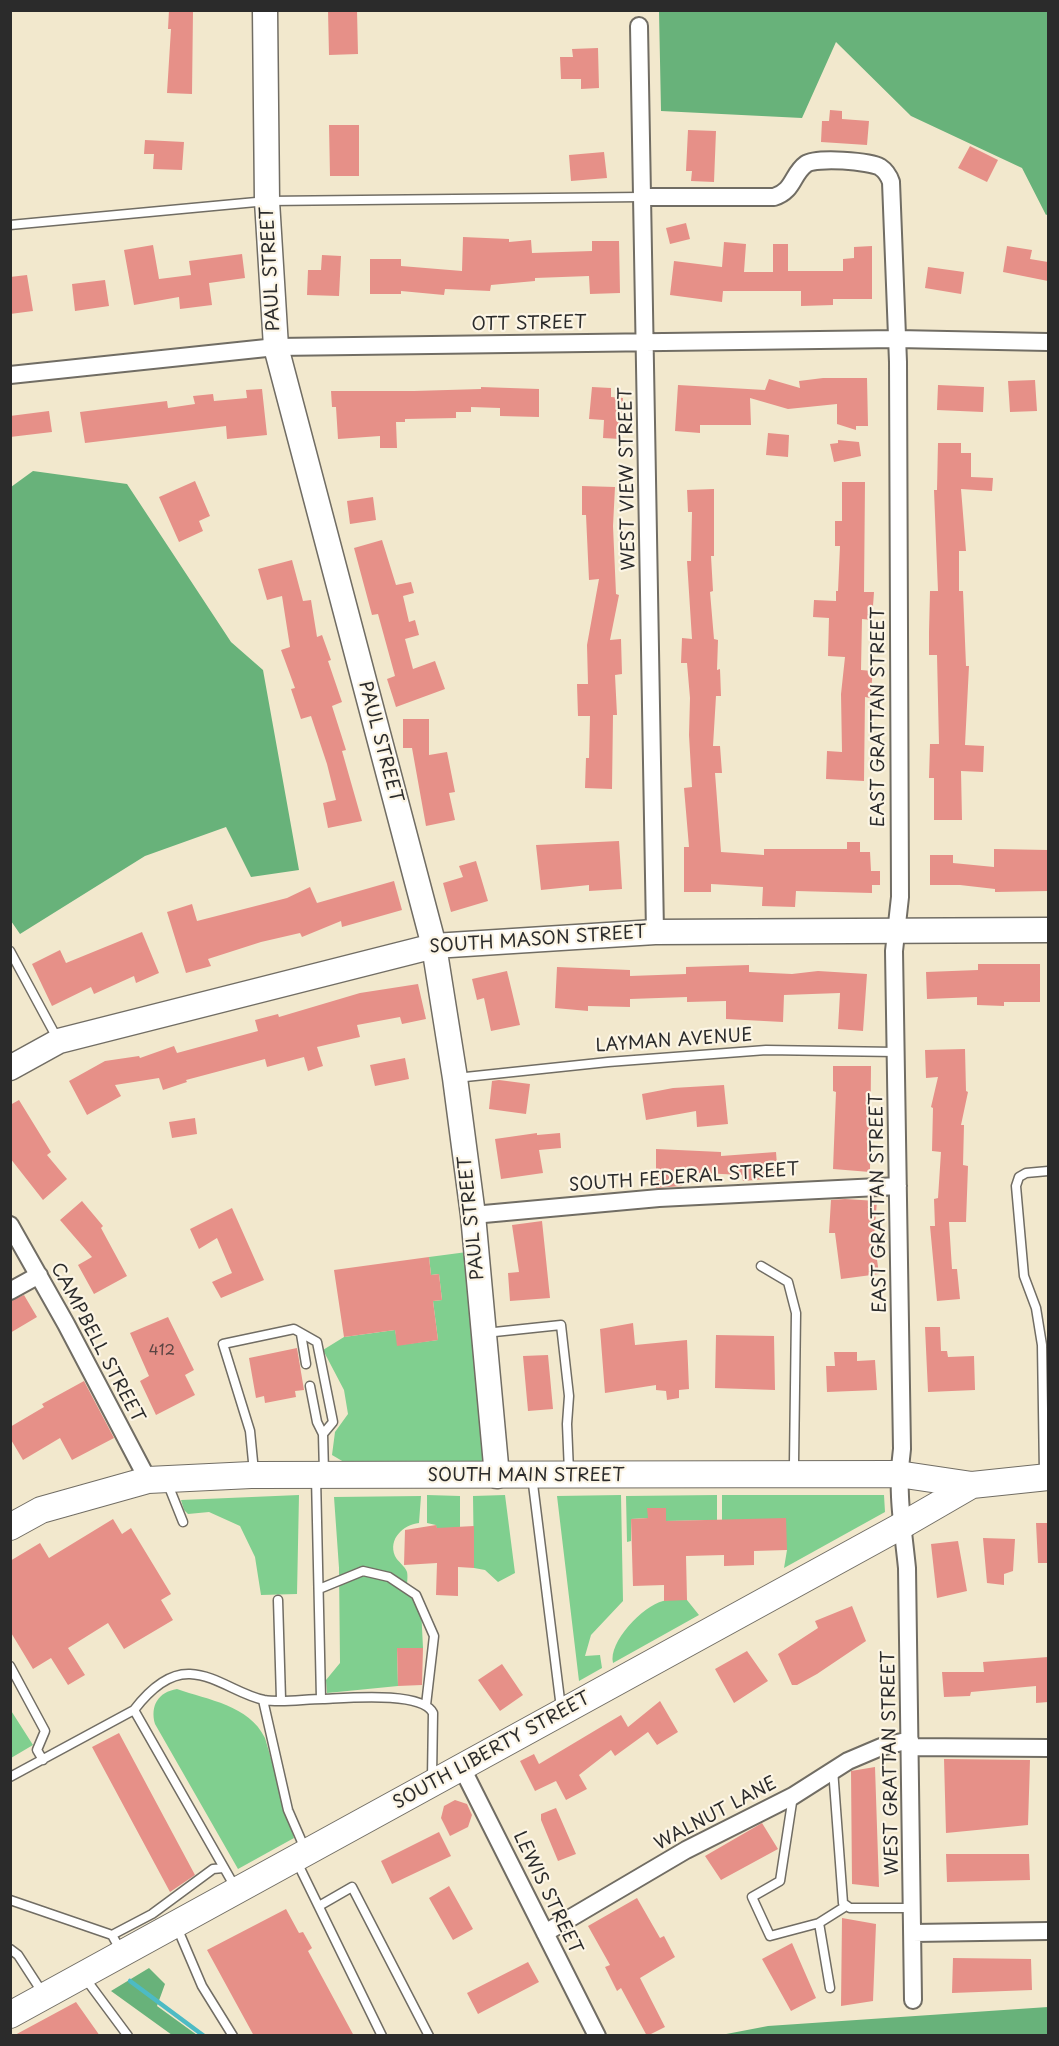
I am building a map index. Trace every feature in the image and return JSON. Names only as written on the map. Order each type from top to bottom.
[{"type":"main road","name":"SOUTH MAIN STREET","points":[[10,1527],[41,1510],[157,1479],[254,1475],[898,1474],[972,1485],[1046,1477]]},
{"type":"main road","name":"SOUTH LIBERTY STREET","points":[[10,2015],[82,1976],[117,1945],[177,1913],[238,1892],[972,1485]]},
{"type":"street","name":"PAUL STREET","points":[[265,10],[267,201],[276,346],[434,946],[456,1078],[473,1215],[497,1476]]},
{"type":"street","name":"WEST VIEW STREET","points":[[639,26],[655,932]]},
{"type":"street","name":"EAST GRATTAN STREET","points":[[642,197],[774,197],[787,191],[801,169],[813,160],[879,166],[888,175],[892,186],[897,339],[900,897],[894,951],[902,1449],[898,1474],[901,1526]]},
{"type":"street","name":"OTT STREET","points":[[10,375],[276,346],[897,339],[1048,342]]},
{"type":"street","name":"SOUTH MASON STREET","points":[[10,1068],[59,1041],[434,946],[655,932],[1048,930]]},
{"type":"street","name":"SOUTH FEDERAL STREET","points":[[473,1215],[659,1198],[898,1186]]},
{"type":"street","name":"CAMPBELL STREET","points":[[10,1225],[157,1479]]},
{"type":"street","points":[[10,1291],[39,1275]]},
{"type":"street","name":"WEST GRATTAN STREET","points":[[901,1526],[907,1568],[913,2000]]},
{"type":"street","name":"WALNUT LANE","points":[[545,1933],[686,1850],[793,1796],[833,1769],[863,1754],[910,1744],[1048,1750]]},
{"type":"street","name":"LEWIS STREET","points":[[462,1768],[597,2036]]},
{"type":"street","points":[[913,1933],[1048,1931]]},
{"type":"lane","points":[[10,225],[267,201],[642,197]]},
{"type":"lane","points":[[10,951],[59,1041]]},
{"type":"lane","name":"LAYMAN AVENUE","points":[[456,1078],[619,1061],[766,1050],[896,1052]]},
{"type":"lane","points":[[1046,1477],[1042,1346],[1036,1308],[1024,1276],[1016,1186],[1019,1177],[1026,1173],[1048,1171]]},
{"type":"lane","points":[[761,1266],[788,1282],[796,1313],[794,1462],[797,1475]]},
{"type":"lane","points":[[484,1333],[561,1325],[569,1396],[567,1424],[570,1476]]},
{"type":"lane","points":[[254,1475],[250,1431],[223,1344],[294,1329],[316,1342],[333,1422],[323,1434]]},
{"type":"lane","points":[[301,1334],[306,1364]]},
{"type":"lane","points":[[310,1386],[316,1422],[323,1434],[320,1476],[319,1589],[321,1699]]},
{"type":"lane","points":[[532,1476],[561,1713]]},
{"type":"lane","points":[[157,1479],[183,1522]]},
{"type":"lane","points":[[319,1589],[363,1571],[389,1577],[416,1595],[435,1636],[426,1705]]},
{"type":"lane","points":[[278,1600],[282,1699]]},
{"type":"lane","points":[[10,1666],[45,1731],[37,1750],[42,1760]]},
{"type":"lane","points":[[10,1777],[135,1710],[148,1692],[159,1684],[189,1673],[234,1687],[263,1700],[376,1698],[426,1705],[433,1713],[432,1785]]},
{"type":"lane","points":[[263,1700],[288,1810],[319,1906],[382,2036]]},
{"type":"lane","points":[[135,1710],[238,1892]]},
{"type":"lane","points":[[833,1769],[842,1897],[846,1906]]},
{"type":"lane","points":[[793,1796],[780,1881],[752,1896],[770,1936],[819,1923],[846,1906],[913,1908]]},
{"type":"lane","points":[[223,1868],[213,1869],[177,1913],[202,1986],[233,2036]]},
{"type":"lane","points":[[319,1906],[352,1887],[429,2036]]},
{"type":"lane","points":[[10,1900],[117,1945]]},
{"type":"lane","points":[[819,1923],[830,1988]]},
{"type":"lane","points":[[10,1949],[18,1955],[45,1996]]},
{"type":"lane","points":[[82,1976],[128,2036]]},
{"type":"green space","points":[[659,11],[1048,11],[1048,214],[1046,215],[1022,168],[911,116],[836,42],[802,118],[661,111]]},
{"type":"green space","points":[[33,471],[127,484],[231,642],[263,670],[299,870],[251,877],[226,827],[145,856],[20,934],[11,921],[11,487]]},
{"type":"green space","points":[[467,1252],[487,1464],[349,1465],[332,1455],[335,1432],[348,1414],[344,1390],[323,1350],[344,1337],[395,1330],[398,1345],[438,1340],[433,1301],[442,1300],[439,1274],[431,1275],[429,1257]]},
{"type":"green space","points":[[299,1495],[297,1594],[261,1595],[255,1557],[240,1526],[209,1512],[188,1514],[181,1500]]},
{"type":"green space","points":[[427,1495],[460,1496],[460,1527],[437,1534],[436,1525],[427,1523]]},
{"type":"green space","points":[[505,1495],[515,1573],[498,1582],[485,1570],[474,1568],[473,1496]]},
{"type":"green space","points":[[621,1495],[623,1601],[591,1635],[585,1656],[600,1655],[602,1668],[579,1681],[557,1496]]},
{"type":"green space","points":[[717,1495],[717,1520],[666,1521],[666,1508],[648,1508],[648,1518],[631,1519],[631,1541],[627,1542],[626,1496]]},
{"type":"green space","points":[[722,1495],[884,1495],[885,1512],[784,1568],[787,1550],[722,1520]]},
{"type":"green space","points":[[421,1496],[419,1523],[413,1524],[398,1534],[393,1550],[407,1572],[407,1587],[403,1590],[421,1607],[423,1648],[397,1648],[398,1686],[327,1693],[326,1680],[340,1663],[339,1568],[334,1497]]},
{"type":"green space","points":[[687,1600],[699,1615],[613,1663],[613,1655],[621,1635],[637,1617],[663,1601]]},
{"type":"green space","points":[[177,1689],[227,1705],[238,1711],[258,1727],[265,1738],[294,1838],[238,1869],[155,1724],[154,1711],[157,1701],[165,1693]]},
{"type":"green space","points":[[10,1709],[33,1745],[11,1758],[10,1758]]},
{"type":"green space","points":[[149,1968],[165,1984],[157,2006],[197,2035],[172,2035],[111,1991]]},
{"type":"green space","points":[[1048,2007],[1048,2035],[721,2035],[768,2026]]},
{"type":"building","points":[[169,10],[193,10],[192,94],[167,93],[171,29],[168,29]]},
{"type":"building","points":[[328,10],[357,10],[358,54],[329,55]]},
{"type":"building","points":[[598,48],[599,88],[581,89],[581,79],[561,79],[560,57],[573,57],[572,49]]},
{"type":"building","points":[[830,110],[842,111],[842,119],[869,121],[867,145],[821,142],[822,121],[829,121]]},
{"type":"building","points":[[329,125],[359,125],[359,176],[330,176]]},
{"type":"building","points":[[688,130],[716,131],[714,182],[691,181],[692,171],[686,171]]},
{"type":"building","points":[[145,140],[184,142],[182,170],[153,169],[154,154],[144,154]]},
{"type":"building","points":[[970,146],[998,160],[987,182],[958,168]]},
{"type":"building","points":[[604,152],[607,178],[571,181],[569,155]]},
{"type":"building","points":[[686,223],[690,239],[670,244],[666,228]]},
{"type":"building","points":[[463,237],[509,239],[509,242],[531,240],[532,253],[592,251],[592,241],[619,241],[620,293],[590,294],[589,276],[535,278],[535,281],[491,285],[490,291],[445,289],[444,295],[401,291],[401,294],[370,294],[370,259],[401,259],[401,266],[462,271]]},
{"type":"building","points":[[724,242],[746,244],[744,272],[773,272],[773,244],[788,244],[788,271],[843,271],[843,259],[854,258],[854,247],[872,246],[872,299],[833,299],[833,305],[801,306],[801,291],[723,291],[722,302],[670,295],[674,261],[722,267]]},
{"type":"building","points":[[153,245],[159,279],[191,275],[189,261],[242,254],[245,278],[209,283],[212,305],[180,309],[179,297],[134,305],[124,250]]},
{"type":"building","points":[[1007,246],[1032,250],[1030,259],[1048,262],[1048,281],[1003,272]]},
{"type":"building","points":[[322,255],[341,256],[339,296],[307,295],[308,270],[321,270]]},
{"type":"building","points":[[928,267],[964,272],[961,294],[925,288]]},
{"type":"building","points":[[27,275],[33,311],[10,314],[10,277]]},
{"type":"building","points":[[105,280],[109,306],[75,311],[72,284]]},
{"type":"building","points":[[823,378],[867,378],[868,426],[856,426],[856,430],[837,424],[837,404],[788,409],[750,398],[751,425],[700,425],[700,433],[675,431],[678,385],[765,390],[769,379],[800,388],[799,381]]},
{"type":"building","points":[[1035,380],[1037,411],[1010,412],[1008,381]]},
{"type":"building","points":[[938,385],[984,387],[983,412],[937,410]]},
{"type":"building","points":[[481,387],[539,389],[539,417],[500,416],[500,408],[471,407],[471,412],[456,412],[456,418],[405,419],[405,422],[396,422],[397,448],[380,448],[380,436],[338,439],[336,407],[332,407],[331,391],[414,391],[481,389]]},
{"type":"building","points":[[592,387],[611,388],[611,397],[623,398],[620,439],[603,438],[604,420],[589,419]]},
{"type":"building","points":[[262,389],[267,435],[227,439],[226,426],[85,443],[80,412],[167,401],[168,408],[195,404],[193,396],[213,394],[214,401],[247,398],[246,390]]},
{"type":"building","points":[[49,411],[52,432],[10,437],[10,416]]},
{"type":"building","points":[[768,433],[789,435],[788,457],[766,455]]},
{"type":"building","points":[[838,440],[859,442],[861,456],[834,462],[830,444],[838,443]]},
{"type":"building","points":[[938,443],[961,443],[961,453],[971,453],[971,477],[993,478],[992,491],[961,489],[966,551],[959,551],[959,591],[963,591],[966,666],[969,666],[965,745],[984,746],[983,772],[961,771],[962,820],[934,820],[934,778],[929,778],[930,744],[939,744],[937,655],[929,655],[930,591],[938,591],[934,490],[937,490]]},
{"type":"building","points":[[195,481],[210,516],[199,521],[203,531],[179,542],[159,497]]},
{"type":"building","points":[[842,482],[865,482],[864,592],[874,592],[872,620],[862,619],[861,670],[873,671],[870,698],[865,697],[864,781],[826,779],[827,751],[842,752],[841,694],[845,657],[828,656],[829,618],[813,617],[814,600],[836,601],[840,546],[835,546],[835,521],[842,521]]},
{"type":"building","points":[[582,486],[615,487],[613,526],[616,594],[619,595],[610,640],[621,639],[622,674],[615,675],[617,715],[613,715],[612,789],[585,788],[586,758],[589,758],[590,716],[578,716],[577,684],[588,684],[587,645],[599,579],[589,580],[586,515],[582,515]]},
{"type":"building","points":[[714,489],[714,556],[711,556],[713,591],[710,592],[714,639],[718,640],[717,670],[720,669],[721,696],[716,696],[713,746],[720,746],[722,773],[715,773],[721,852],[764,855],[764,849],[847,849],[847,842],[860,842],[860,852],[870,852],[871,871],[880,871],[880,885],[872,885],[872,893],[796,891],[795,907],[762,906],[763,887],[711,884],[711,892],[684,892],[684,847],[689,847],[684,788],[692,787],[687,663],[681,663],[682,638],[692,639],[687,561],[691,561],[692,512],[688,512],[687,490]]},
{"type":"building","points":[[373,497],[376,520],[350,524],[347,501]]},
{"type":"building","points":[[382,540],[396,585],[411,582],[414,593],[403,596],[409,622],[415,620],[419,635],[405,639],[413,669],[435,661],[445,689],[396,707],[387,679],[395,676],[378,614],[372,615],[354,548]]},
{"type":"building","points":[[292,560],[303,601],[311,600],[317,637],[322,635],[331,660],[328,661],[342,702],[332,706],[346,750],[342,751],[362,821],[328,828],[323,803],[336,800],[311,716],[301,719],[291,689],[295,688],[281,650],[290,647],[282,596],[267,600],[258,569]]},
{"type":"building","points":[[403,719],[429,719],[429,755],[447,752],[455,792],[449,793],[455,820],[426,826],[412,748],[403,748]]},
{"type":"building","points":[[619,841],[622,889],[589,891],[589,885],[541,890],[536,845]]},
{"type":"building","points":[[994,849],[1048,850],[1048,891],[995,892],[995,889],[960,885],[930,885],[930,855],[953,855],[953,863],[994,867]]},
{"type":"building","points":[[476,861],[488,901],[451,912],[443,883],[463,877],[459,866]]},
{"type":"building","points":[[394,881],[402,910],[342,927],[341,921],[302,937],[300,933],[261,942],[208,959],[211,966],[186,973],[167,912],[192,904],[197,921],[287,898],[310,887],[317,903]]},
{"type":"building","points":[[142,932],[159,973],[136,983],[134,976],[94,994],[91,987],[52,1006],[32,964],[60,950],[66,963]]},
{"type":"building","points":[[978,964],[1040,964],[1040,1002],[1004,1002],[1004,1006],[977,1005],[977,997],[927,999],[926,972],[978,970]]},
{"type":"building","points":[[749,965],[749,972],[792,974],[818,971],[867,974],[863,1031],[838,1029],[840,993],[784,995],[783,1022],[726,1019],[726,1001],[687,1002],[687,997],[630,999],[630,1007],[588,1006],[588,1011],[555,1008],[557,967],[630,970],[630,976],[686,974],[686,967]]},
{"type":"building","points":[[507,971],[520,1025],[491,1031],[484,998],[477,1000],[472,979]]},
{"type":"building","points":[[418,984],[426,1019],[402,1024],[400,1017],[357,1025],[360,1037],[317,1047],[323,1066],[308,1071],[304,1057],[267,1067],[265,1059],[186,1080],[187,1082],[163,1090],[159,1078],[115,1085],[121,1096],[87,1115],[69,1081],[105,1061],[139,1056],[140,1058],[174,1046],[177,1053],[258,1031],[255,1020],[278,1014],[279,1017],[360,993]]},
{"type":"building","points":[[965,1049],[966,1091],[968,1092],[961,1125],[964,1125],[963,1165],[968,1166],[966,1222],[949,1222],[952,1269],[957,1269],[960,1299],[937,1301],[930,1226],[935,1226],[934,1199],[938,1198],[941,1152],[932,1151],[933,1108],[931,1107],[938,1077],[926,1078],[925,1050]]},
{"type":"building","points":[[405,1058],[409,1079],[375,1086],[370,1065]]},
{"type":"building","points":[[833,1066],[871,1066],[870,1172],[833,1169],[836,1092],[833,1091]]},
{"type":"building","points":[[492,1081],[530,1084],[526,1114],[489,1109]]},
{"type":"building","points":[[724,1085],[728,1124],[697,1127],[696,1111],[646,1120],[642,1094],[673,1088]]},
{"type":"building","points":[[19,1100],[51,1152],[47,1155],[67,1179],[43,1200],[10,1158],[10,1105]]},
{"type":"building","points":[[195,1118],[197,1134],[172,1138],[169,1122]]},
{"type":"building","points":[[537,1133],[537,1135],[560,1133],[561,1148],[539,1150],[543,1173],[501,1179],[495,1139]]},
{"type":"building","points":[[656,1149],[721,1152],[721,1156],[776,1152],[778,1178],[743,1181],[742,1175],[682,1172],[682,1186],[656,1188]]},
{"type":"building","points":[[831,1200],[877,1201],[874,1238],[879,1274],[841,1279],[835,1233],[829,1233]]},
{"type":"building","points":[[82,1201],[103,1226],[101,1228],[127,1276],[94,1294],[78,1265],[92,1257],[60,1220]]},
{"type":"building","points":[[232,1208],[264,1280],[221,1298],[212,1282],[232,1273],[217,1238],[199,1249],[190,1229]]},
{"type":"building","points":[[542,1221],[550,1298],[510,1301],[508,1273],[519,1272],[512,1225]]},
{"type":"building","points":[[429,1257],[431,1275],[439,1274],[442,1300],[433,1301],[438,1340],[397,1346],[395,1330],[344,1337],[334,1270]]},
{"type":"building","points":[[24,1295],[37,1317],[10,1333],[10,1301]]},
{"type":"building","points":[[168,1317],[194,1370],[185,1375],[195,1395],[156,1415],[140,1381],[149,1376],[130,1333]]},
{"type":"building","points":[[633,1323],[635,1345],[687,1340],[689,1389],[679,1390],[679,1398],[667,1400],[666,1391],[656,1390],[656,1385],[605,1393],[600,1329]]},
{"type":"building","points":[[925,1327],[940,1327],[941,1351],[947,1351],[948,1357],[974,1356],[975,1390],[928,1392]]},
{"type":"building","points":[[716,1335],[774,1336],[775,1390],[715,1388]]},
{"type":"building","points":[[297,1348],[304,1390],[295,1391],[296,1397],[265,1403],[264,1396],[256,1398],[249,1358]]},
{"type":"building","points":[[834,1352],[857,1352],[857,1361],[875,1360],[877,1390],[827,1392],[826,1366],[835,1366]]},
{"type":"building","points":[[548,1355],[553,1409],[528,1411],[523,1356]]},
{"type":"building","points":[[84,1381],[114,1438],[72,1460],[60,1438],[23,1460],[10,1438],[10,1427],[44,1407],[42,1404]]},
{"type":"building","points":[[647,1508],[666,1508],[666,1521],[786,1518],[787,1550],[754,1551],[754,1565],[724,1566],[724,1555],[686,1556],[687,1600],[664,1601],[664,1585],[633,1586],[631,1519],[648,1518]]},
{"type":"building","points":[[113,1519],[122,1534],[131,1528],[171,1594],[161,1600],[173,1620],[124,1649],[108,1623],[68,1648],[85,1675],[68,1685],[51,1658],[33,1669],[10,1631],[10,1561],[40,1543],[49,1558]]},
{"type":"building","points":[[1036,1523],[1048,1523],[1048,1563],[1038,1563]]},
{"type":"building","points":[[436,1525],[437,1528],[474,1526],[474,1568],[458,1567],[458,1596],[436,1595],[437,1563],[404,1565],[405,1530]]},
{"type":"building","points":[[983,1538],[1015,1539],[1013,1571],[1004,1574],[1004,1585],[987,1583]]},
{"type":"building","points":[[958,1541],[967,1591],[937,1598],[931,1544]]},
{"type":"building","points":[[852,1606],[866,1641],[817,1674],[797,1685],[792,1685],[778,1654],[818,1628],[815,1621]]},
{"type":"building","points":[[397,1648],[423,1648],[422,1685],[398,1686]]},
{"type":"building","points":[[747,1651],[768,1681],[734,1703],[715,1669]]},
{"type":"building","points":[[1048,1657],[1048,1702],[1036,1703],[1036,1686],[971,1692],[970,1696],[944,1697],[942,1672],[984,1672],[983,1662]]},
{"type":"building","points":[[502,1664],[523,1695],[500,1711],[478,1680]]},
{"type":"building","points":[[660,1701],[678,1732],[657,1745],[648,1732],[615,1756],[611,1750],[579,1775],[587,1789],[566,1800],[556,1781],[535,1791],[520,1761],[534,1754],[539,1764],[621,1715],[628,1727]]},
{"type":"building","points":[[119,1733],[195,1875],[170,1892],[92,1747]]},
{"type":"building","points":[[944,1759],[1030,1760],[1028,1825],[946,1833]]},
{"type":"building","points":[[875,1767],[879,1887],[852,1884],[851,1771]]},
{"type":"building","points":[[455,1800],[467,1804],[472,1815],[468,1827],[450,1836],[441,1818],[444,1806]]},
{"type":"building","points":[[556,1808],[576,1854],[558,1861],[541,1820],[541,1814]]},
{"type":"building","points":[[762,1823],[778,1849],[721,1880],[705,1856]]},
{"type":"building","points":[[439,1832],[451,1856],[392,1884],[381,1861]]},
{"type":"building","points":[[946,1854],[1029,1854],[1030,1880],[947,1882]]},
{"type":"building","points":[[449,1886],[473,1929],[453,1940],[429,1898]]},
{"type":"building","points":[[637,1898],[660,1938],[664,1936],[675,1957],[640,1978],[665,2027],[647,2036],[621,1988],[617,1991],[605,1967],[610,1965],[588,1926]]},
{"type":"building","points":[[286,1909],[299,1933],[303,1932],[312,1948],[308,1951],[354,2036],[254,2036],[207,1950]]},
{"type":"building","points":[[842,1918],[876,1924],[873,2001],[841,2006]]},
{"type":"building","points":[[792,1943],[816,1998],[791,2011],[762,1959]]},
{"type":"building","points":[[953,1958],[1031,1959],[1032,1990],[952,1993]]},
{"type":"building","points":[[528,1962],[539,1982],[478,2014],[467,1993]]},
{"type":"building","points":[[76,2002],[100,2036],[13,2036]]},
{"type":"waterway","points":[[130,1981],[204,2036]]}]
